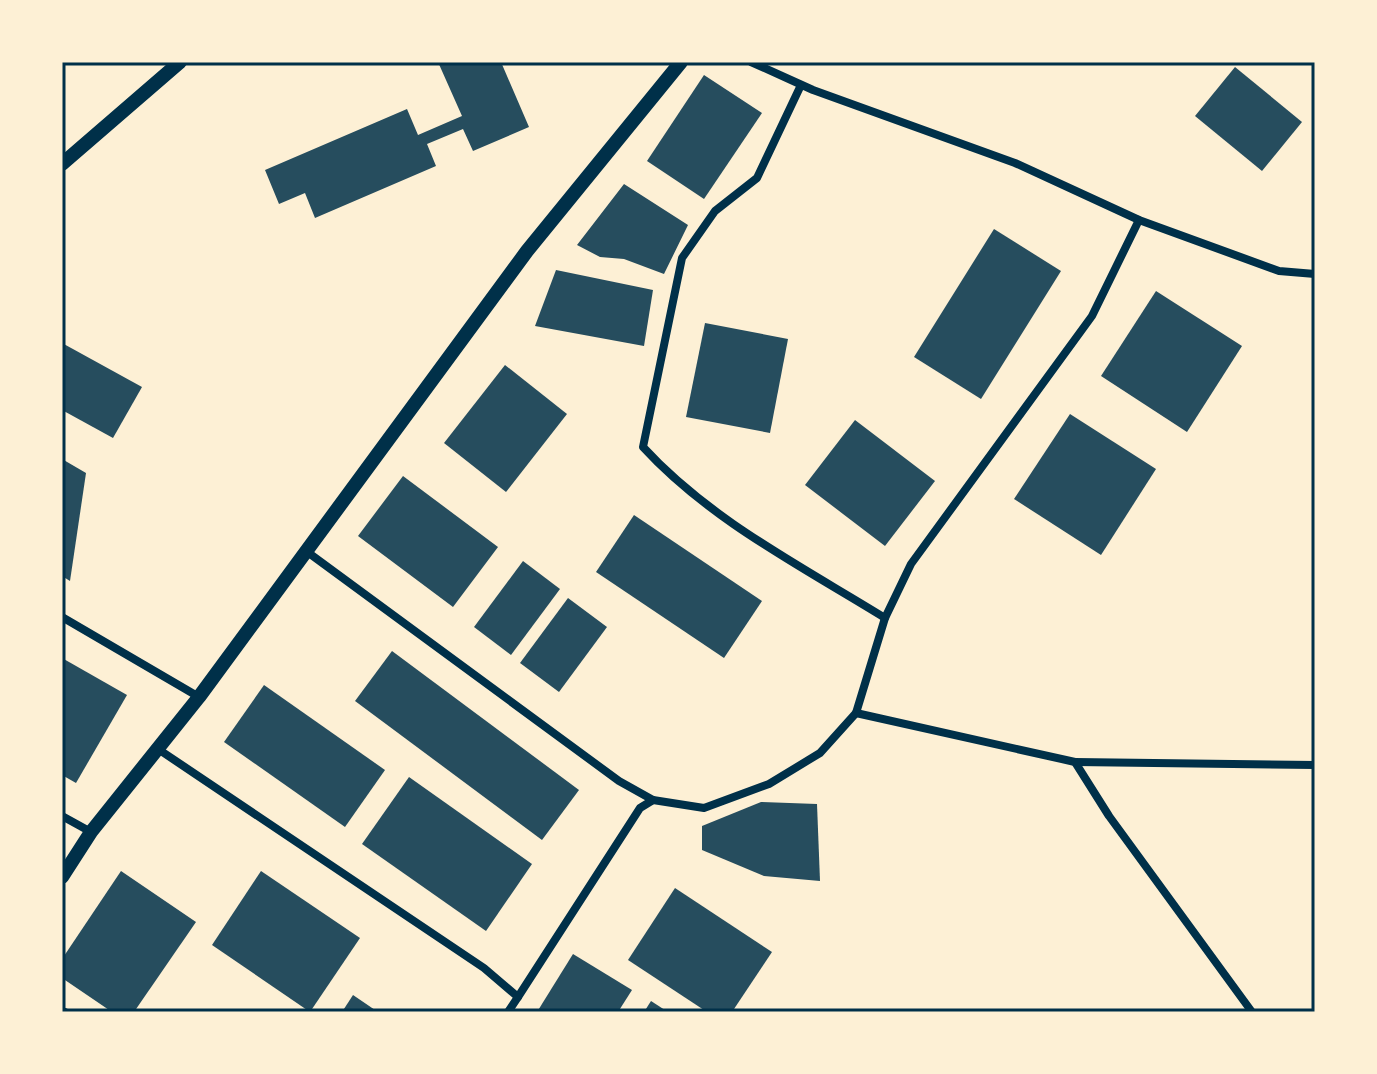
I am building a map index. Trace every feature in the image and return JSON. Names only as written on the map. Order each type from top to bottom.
[{"type":"street","points":[[62,164],[180,62]]},
{"type":"street","points":[[62,877],[91,832],[199,697],[527,251],[681,62]]},
{"type":"street","points":[[751,62],[801,85],[1015,163],[1139,220],[1279,271],[1315,274]]},
{"type":"street","points":[[801,85],[757,178],[715,211],[682,258],[643,447],[673,479],[728,520],[885,618]]},
{"type":"street","points":[[306,551],[619,781],[653,800],[704,808],[769,784],[820,753],[856,713],[885,618],[911,564],[1092,316],[1139,220]]},
{"type":"street","points":[[62,617],[199,697]]},
{"type":"street","points":[[856,713],[1075,762],[1315,765]]},
{"type":"street","points":[[158,749],[436,933],[518,997]]},
{"type":"street","points":[[1075,762],[1109,816],[1252,1012]]},
{"type":"street","points":[[508,1012],[640,808],[653,800]]},
{"type":"street","points":[[62,816],[91,832]]},
{"type":"building","points":[[438,62],[501,62],[529,127],[473,151],[463,129],[427,144],[436,166],[315,218],[305,193],[279,204],[265,170],[407,109],[418,135],[462,116]]},
{"type":"building","points":[[1235,67],[1302,122],[1262,171],[1195,116]]},
{"type":"building","points":[[704,75],[762,113],[704,199],[647,161]]},
{"type":"building","points":[[624,184],[688,225],[664,274],[624,259],[600,257],[577,245]]},
{"type":"building","points":[[994,229],[1061,271],[981,399],[914,357]]},
{"type":"building","points":[[556,270],[653,290],[644,346],[535,326]]},
{"type":"building","points":[[1156,291],[1242,346],[1187,432],[1101,376]]},
{"type":"building","points":[[705,323],[788,339],[770,433],[686,417]]},
{"type":"building","points":[[62,343],[142,387],[113,438],[62,410]]},
{"type":"building","points":[[505,365],[567,414],[506,492],[444,443]]},
{"type":"building","points":[[1070,414],[1156,469],[1101,555],[1014,499]]},
{"type":"building","points":[[855,420],[935,481],[885,546],[805,485]]},
{"type":"building","points":[[62,459],[86,473],[70,581],[62,576]]},
{"type":"building","points":[[403,476],[498,547],[453,607],[358,536]]},
{"type":"building","points":[[634,515],[762,601],[724,658],[596,572]]},
{"type":"building","points":[[523,561],[560,589],[511,655],[474,627]]},
{"type":"building","points":[[568,598],[607,627],[559,692],[520,663]]},
{"type":"building","points":[[392,651],[579,790],[542,840],[355,701]]},
{"type":"building","points":[[62,658],[127,695],[76,783],[62,775]]},
{"type":"building","points":[[264,685],[385,770],[345,827],[224,742]]},
{"type":"building","points":[[409,777],[532,864],[486,931],[362,844]]},
{"type":"building","points":[[761,802],[817,804],[820,881],[764,876],[702,850],[702,826]]},
{"type":"building","points":[[121,871],[196,922],[134,1012],[112,1012],[62,978],[62,959]]},
{"type":"building","points":[[261,871],[360,938],[310,1012],[212,945]]},
{"type":"building","points":[[675,888],[772,952],[732,1012],[707,1012],[628,960]]},
{"type":"building","points":[[573,954],[632,990],[618,1012],[537,1012]]},
{"type":"building","points":[[353,995],[378,1012],[342,1012]]},
{"type":"building","points":[[651,1001],[668,1012],[644,1012]]}]
